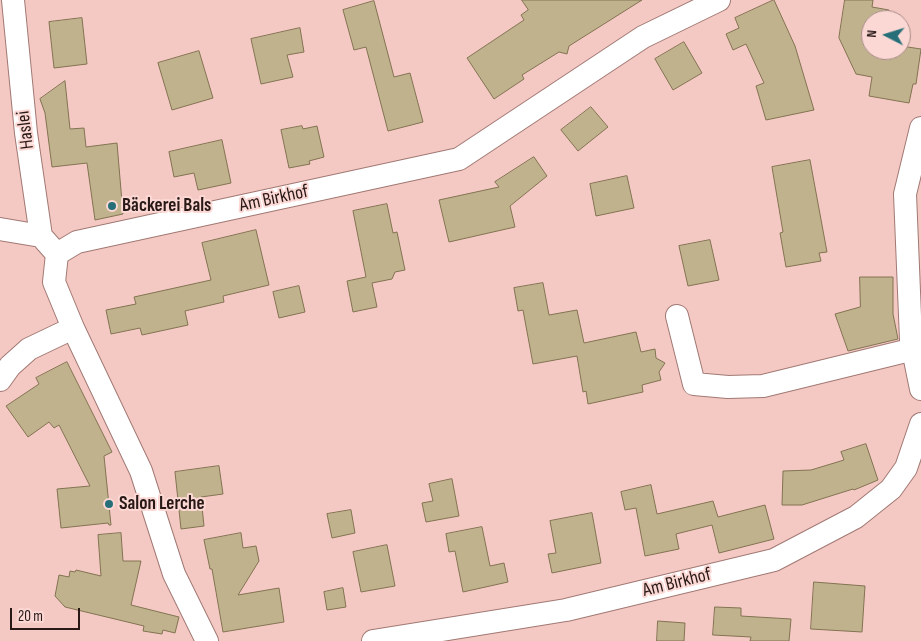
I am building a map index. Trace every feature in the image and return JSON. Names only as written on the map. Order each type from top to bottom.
[{"type":"street","name":"Am Birkhof","points":[[57,254],[77,242],[459,159],[643,37],[719,0]]},
{"type":"street","name":"Haslei","points":[[19,2],[26,133],[41,236]]},
{"type":"street","points":[[921,128],[905,194],[911,340],[921,389]]},
{"type":"street","points":[[0,229],[41,236],[57,254],[54,282],[73,328],[141,471],[174,574],[207,641]]},
{"type":"street","points":[[678,316],[694,384],[728,387],[763,386],[914,349]]},
{"type":"street","points":[[0,380],[10,366],[29,349],[73,328]]},
{"type":"street","name":"Am Birkhof","points":[[373,641],[566,610],[774,560],[856,517],[891,489],[906,468],[921,424]]},
{"type":"building","points":[[522,0],[642,0],[569,46],[567,54],[559,52],[522,75],[524,79],[494,99],[467,58],[524,20],[521,15],[528,10]]},
{"type":"building","points":[[774,0],[795,46],[814,110],[766,120],[756,86],[764,83],[746,44],[733,50],[726,34],[739,28],[735,18]]},
{"type":"building","points":[[845,0],[873,0],[872,7],[889,10],[861,10],[861,60],[911,60],[911,48],[921,49],[916,84],[913,84],[909,103],[869,96],[872,77],[856,74],[839,38]]},
{"type":"building","points":[[374,1],[394,77],[410,73],[423,122],[388,131],[366,47],[354,50],[343,10]]},
{"type":"building","points":[[82,18],[87,64],[54,68],[49,22]]},
{"type":"building","points":[[300,28],[304,52],[287,55],[293,77],[261,84],[251,39]]},
{"type":"building","points":[[684,42],[702,73],[673,90],[655,59]]},
{"type":"building","points":[[199,51],[213,98],[172,110],[158,63]]},
{"type":"building","points":[[65,81],[70,129],[84,128],[86,147],[117,143],[123,214],[95,220],[87,163],[52,167],[45,113],[40,99]]},
{"type":"building","points":[[591,107],[608,127],[578,151],[561,130]]},
{"type":"building","points":[[302,126],[303,129],[317,126],[324,157],[309,161],[310,164],[289,168],[281,130]]},
{"type":"building","points":[[222,140],[231,183],[198,190],[194,173],[174,177],[169,152]]},
{"type":"building","points":[[534,157],[547,176],[510,206],[515,227],[449,242],[439,200],[499,187],[495,182]]},
{"type":"building","points":[[810,160],[827,252],[819,253],[821,261],[786,267],[780,233],[783,232],[772,167]]},
{"type":"building","points":[[627,176],[634,208],[596,216],[590,184]]},
{"type":"building","points":[[387,204],[393,233],[397,232],[405,270],[395,272],[392,279],[372,283],[377,307],[353,312],[347,281],[366,277],[353,211]]},
{"type":"building","points":[[256,230],[269,285],[223,296],[224,302],[185,311],[188,325],[142,335],[140,328],[111,334],[106,310],[136,304],[134,297],[211,280],[202,243]]},
{"type":"building","points":[[710,240],[719,280],[688,286],[679,246]]},
{"type":"building","points":[[860,277],[893,277],[893,314],[898,339],[848,351],[835,314],[860,307]]},
{"type":"building","points":[[543,283],[549,315],[577,310],[584,343],[636,332],[641,352],[655,349],[656,358],[665,363],[659,372],[661,380],[642,385],[643,392],[588,404],[586,391],[583,392],[577,356],[533,364],[523,310],[518,311],[514,288]]},
{"type":"building","points":[[299,286],[305,312],[279,318],[273,292]]},
{"type":"building","points":[[67,362],[112,452],[104,456],[111,525],[108,523],[61,528],[57,489],[90,486],[59,425],[54,428],[49,422],[28,437],[6,406],[39,384],[36,378]]},
{"type":"building","points":[[866,444],[878,480],[854,490],[802,505],[782,505],[783,471],[811,470],[844,460],[841,452]]},
{"type":"building","points":[[219,466],[223,494],[201,497],[204,526],[181,529],[175,472]]},
{"type":"building","points":[[452,479],[459,516],[426,522],[422,503],[433,501],[429,484]]},
{"type":"building","points":[[651,485],[657,514],[713,501],[718,517],[765,505],[774,539],[719,553],[712,525],[676,534],[679,549],[645,556],[636,508],[625,510],[621,492]]},
{"type":"building","points":[[351,510],[355,533],[332,538],[327,514]]},
{"type":"building","points":[[592,513],[601,563],[552,573],[548,554],[556,553],[550,521]]},
{"type":"building","points":[[482,527],[490,566],[504,563],[508,582],[463,592],[455,551],[449,552],[446,534]]},
{"type":"building","points":[[121,533],[123,561],[141,561],[131,605],[179,617],[175,633],[163,630],[162,634],[143,631],[144,626],[65,607],[55,596],[59,575],[69,577],[70,571],[75,572],[76,570],[101,576],[98,535]]},
{"type":"building","points":[[241,533],[243,548],[256,546],[259,561],[238,595],[279,588],[284,622],[223,632],[212,569],[210,569],[204,540]]},
{"type":"building","points":[[387,545],[395,586],[361,592],[353,552]]},
{"type":"building","points":[[814,582],[865,586],[862,632],[811,629]]},
{"type":"building","points":[[343,588],[346,607],[327,610],[324,592]]},
{"type":"building","points":[[715,607],[741,608],[741,616],[791,619],[789,641],[750,641],[751,637],[713,635]]},
{"type":"building","points":[[658,621],[685,623],[684,641],[657,641]]},
{"type":"place","name":"Bäckerei Bals","points":[[112,206]]},
{"type":"place","name":"Salon Lerche","points":[[109,504]]}]
